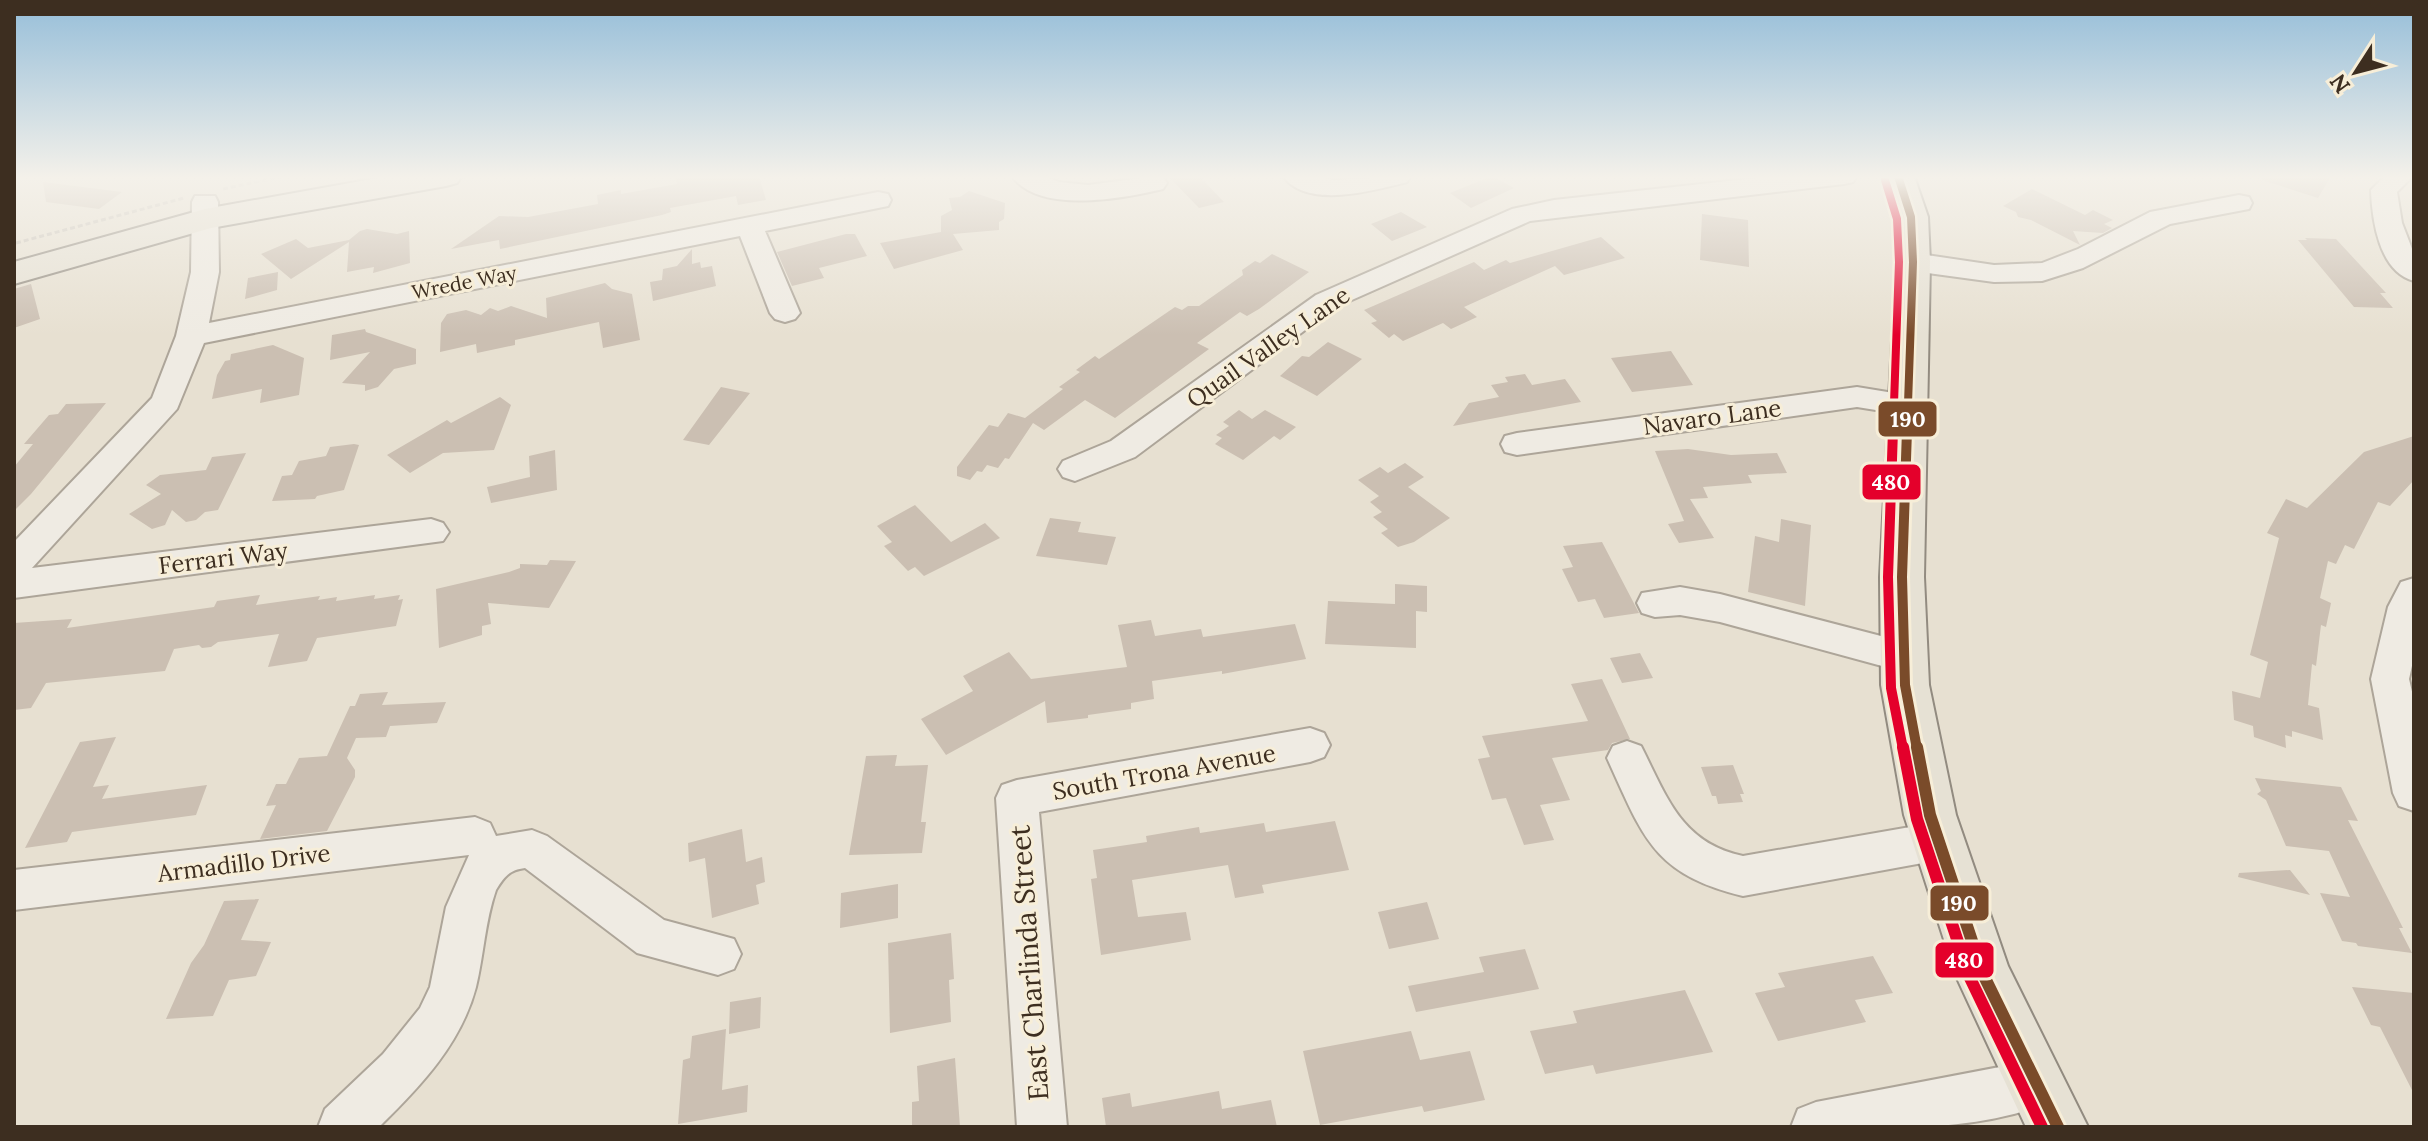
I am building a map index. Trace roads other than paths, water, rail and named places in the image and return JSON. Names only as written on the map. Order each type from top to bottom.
[{"type":"main road","points":[[15,258],[113,229]]},
{"type":"main road","points":[[1912,229],[1902,577],[1905,685],[1930,815],[1983,974],[2047,1106]]},
{"type":"street","points":[[14,565],[166,402],[191,336],[205,272],[205,229]]},
{"type":"street","name":"Wrede Way","points":[[191,336],[728,229]]},
{"type":"street","points":[[751,229],[785,313]]},
{"type":"street","name":"Quail Valley Lane","points":[[1075,469],[1123,449],[1326,301],[1490,229]]},
{"type":"street","points":[[1913,262],[2009,274],[2041,272],[2067,265],[2139,229]]},
{"type":"street","points":[[2388,229],[2414,272]]},
{"type":"street","name":"Navaro Lane","points":[[1517,444],[1857,397],[1907,404]]},
{"type":"street","name":"Ferrari Way","points":[[14,584],[431,532]]},
{"type":"street","points":[[2414,592],[2406,607],[2390,679],[2414,793]]},
{"type":"street","points":[[1655,603],[1680,601],[1720,608],[1904,657]]},
{"type":"street","name":"South Trona Avenue","points":[[1017,798],[1310,745]]},
{"type":"street","points":[[1627,758],[1666,838],[1678,850],[1710,867],[1743,876],[1939,841]]},
{"type":"street","name":"East Charlinda Street","points":[[1017,798],[1042,1127]]},
{"type":"street","name":"Armadillo Drive","points":[[14,890],[475,836]]},
{"type":"street","points":[[343,1127],[425,1042],[447,1006],[472,889],[497,854],[515,846],[532,849],[653,938],[718,954]]},
{"type":"street","points":[[1816,1127],[2047,1106]]}]
